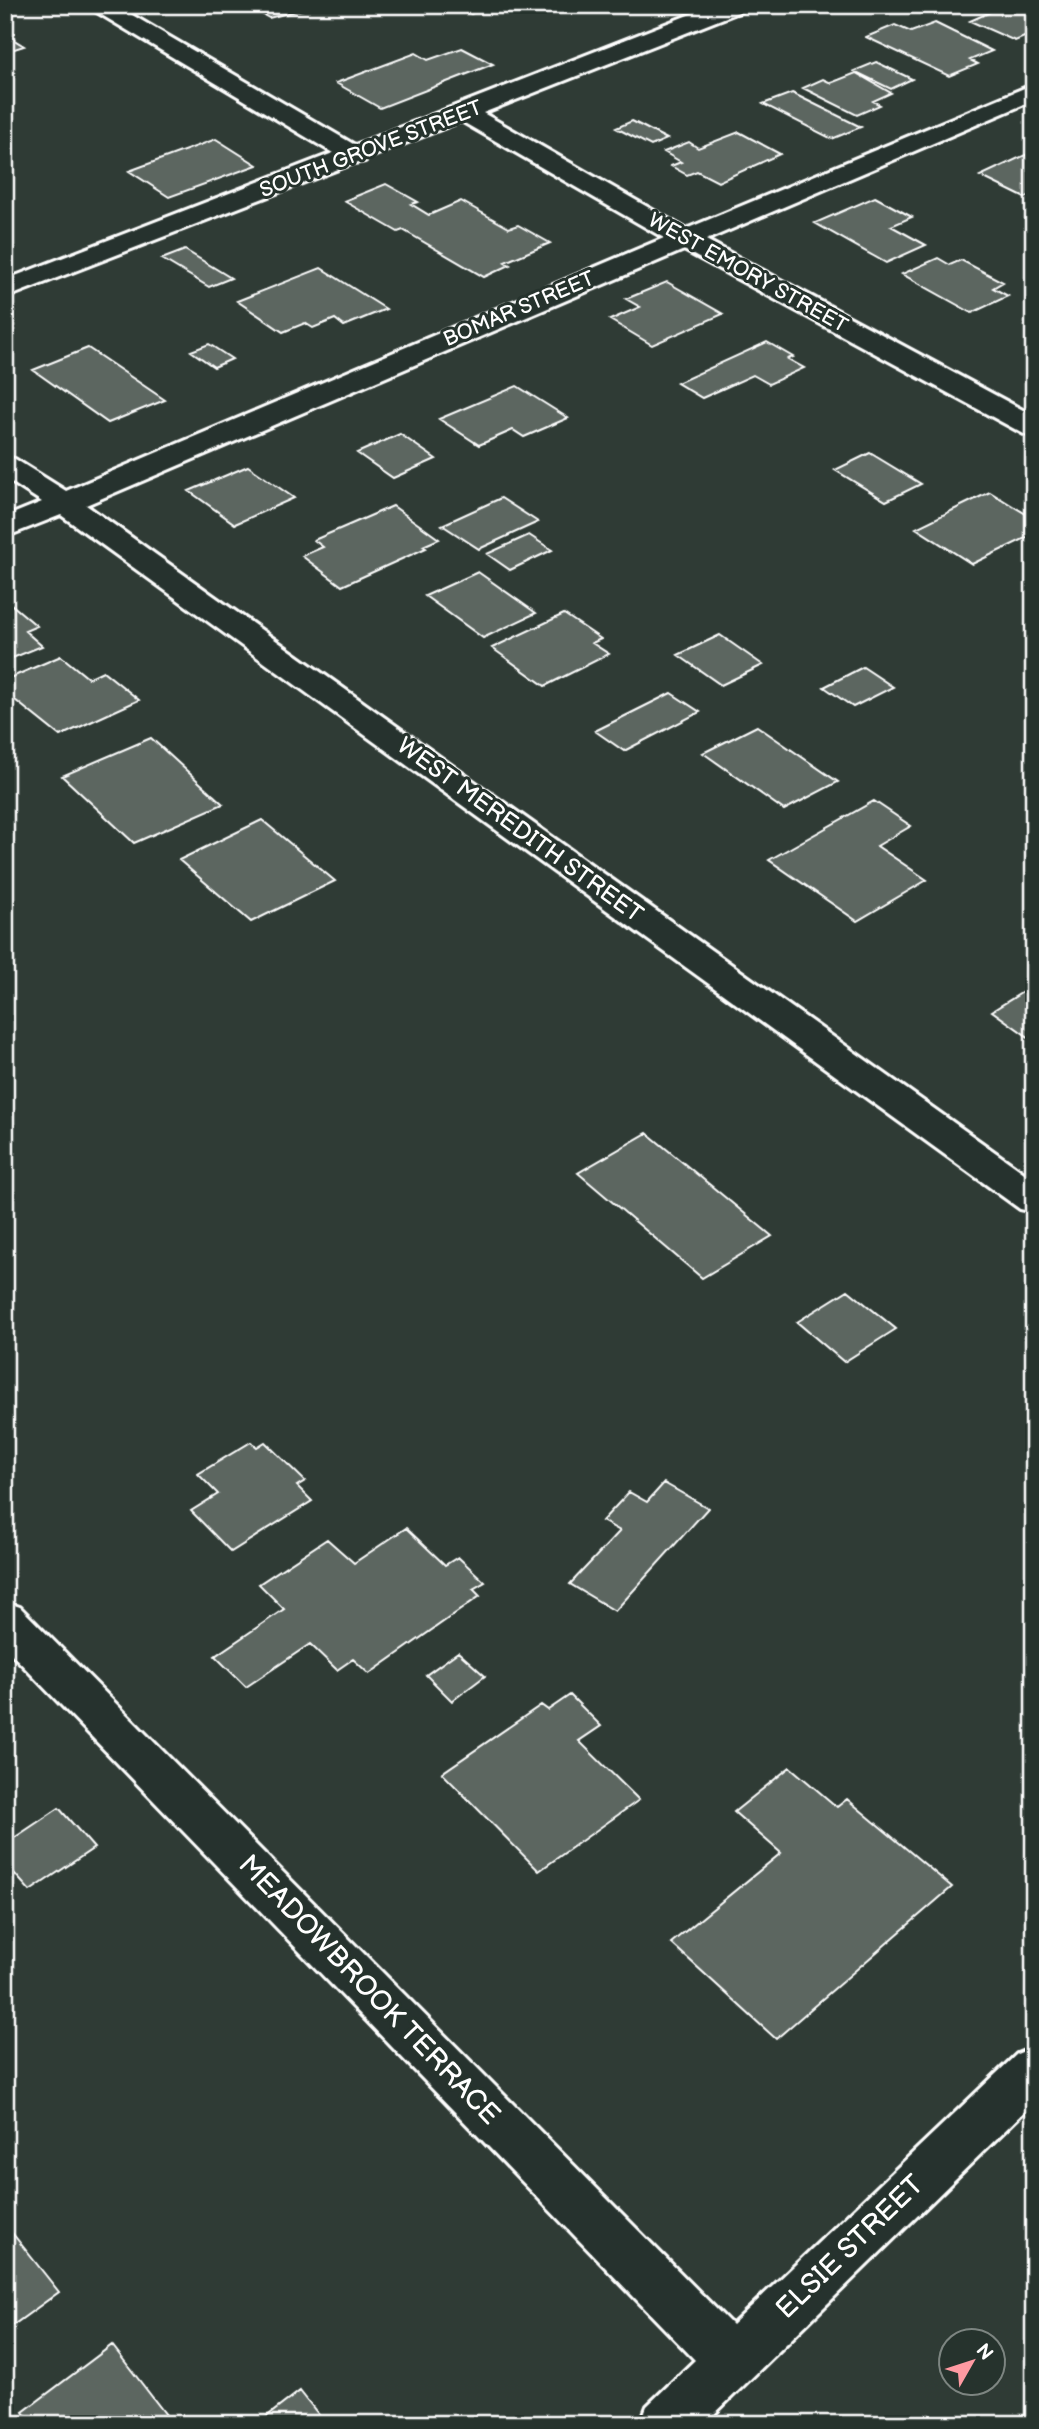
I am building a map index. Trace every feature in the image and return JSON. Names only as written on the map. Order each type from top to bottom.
[{"type":"street","points":[[97,5],[356,156]]},
{"type":"street","name":"SOUTH GROVE STREET","points":[[5,290],[356,156],[736,5]]},
{"type":"street","name":"BOMAR STREET","points":[[5,528],[1034,91]]},
{"type":"street","name":"WEST EMORY STREET","points":[[465,113],[684,239],[1034,428]]},
{"type":"street","name":"WEST MEREDITH STREET","points":[[5,465],[64,503],[1034,1199]]},
{"type":"street","name":"MEADOWBROOK TERRACE","points":[[5,1619],[732,2361]]},
{"type":"street","name":"ELSIE STREET","points":[[666,2424],[1034,2069]]},
{"type":"building","points":[[257,5],[316,6],[269,18],[253,9],[260,7]]},
{"type":"building","points":[[454,5],[492,5],[471,14]]},
{"type":"building","points":[[1006,5],[1034,5],[1034,33],[1015,41],[970,21]]},
{"type":"building","points":[[935,23],[992,51],[970,60],[978,64],[949,76],[866,37],[895,25],[911,32]]},
{"type":"building","points":[[6,35],[24,46],[5,52]]},
{"type":"building","points":[[462,48],[493,64],[380,108],[336,83],[416,53],[428,60]]},
{"type":"building","points":[[876,62],[912,79],[891,89],[854,71]]},
{"type":"building","points":[[856,73],[891,93],[873,101],[880,105],[857,115],[803,88],[823,79],[831,83]]},
{"type":"building","points":[[792,93],[861,127],[832,139],[763,104]]},
{"type":"building","points":[[632,121],[667,139],[651,146],[616,128]]},
{"type":"building","points":[[739,132],[780,154],[718,182],[697,171],[687,175],[671,166],[681,162],[664,152],[689,142],[698,148]]},
{"type":"building","points":[[216,139],[257,165],[169,197],[129,171]]},
{"type":"building","points":[[1034,151],[1034,193],[1025,198],[980,176]]},
{"type":"building","points":[[386,184],[418,202],[411,204],[429,215],[461,201],[509,228],[518,225],[550,243],[505,262],[510,265],[484,277],[403,230],[398,232],[344,201]]},
{"type":"building","points":[[875,197],[912,217],[891,226],[926,245],[886,263],[815,223]]},
{"type":"building","points":[[185,250],[231,278],[209,287],[162,259]]},
{"type":"building","points":[[938,258],[950,265],[961,260],[1003,282],[993,288],[1008,296],[972,313],[902,274]]},
{"type":"building","points":[[321,268],[386,309],[344,326],[335,319],[313,328],[305,323],[283,332],[237,301]]},
{"type":"building","points":[[667,282],[723,314],[652,345],[610,320],[640,307],[626,299]]},
{"type":"building","points":[[767,342],[793,357],[788,359],[804,368],[769,384],[753,375],[702,398],[677,383]]},
{"type":"building","points":[[209,344],[232,359],[214,367],[191,351]]},
{"type":"building","points":[[88,348],[165,400],[108,423],[33,370]]},
{"type":"building","points":[[517,386],[568,418],[524,437],[513,430],[479,445],[439,419]]},
{"type":"building","points":[[400,434],[436,459],[393,478],[357,453]]},
{"type":"building","points":[[870,453],[921,484],[886,501],[835,470]]},
{"type":"building","points":[[248,466],[294,498],[235,524],[189,491]]},
{"type":"building","points":[[990,492],[1034,519],[1034,534],[972,564],[916,528]]},
{"type":"building","points":[[501,498],[538,522],[479,549],[442,525]]},
{"type":"building","points":[[393,506],[439,539],[423,546],[426,548],[342,586],[302,556],[323,547],[314,540]]},
{"type":"building","points":[[529,535],[552,550],[510,570],[487,554]]},
{"type":"building","points":[[478,572],[536,613],[483,638],[425,596]]},
{"type":"building","points":[[5,599],[37,626],[25,631],[42,646],[5,661]]},
{"type":"building","points":[[564,614],[601,639],[592,643],[609,654],[545,686],[492,648]]},
{"type":"building","points":[[720,635],[763,665],[721,685],[678,655]]},
{"type":"building","points":[[61,656],[88,678],[103,671],[139,700],[60,736],[5,692],[5,680]]},
{"type":"building","points":[[863,667],[893,687],[853,707],[824,687]]},
{"type":"building","points":[[671,693],[700,712],[624,751],[595,731]]},
{"type":"building","points":[[757,726],[838,782],[784,810],[703,753]]},
{"type":"building","points":[[151,738],[223,804],[134,843],[62,776]]},
{"type":"building","points":[[874,801],[911,826],[877,846],[927,880],[857,921],[769,860]]},
{"type":"building","points":[[262,820],[335,881],[251,922],[179,860]]},
{"type":"building","points":[[1034,985],[1034,1041],[992,1011]]},
{"type":"building","points":[[647,1133],[772,1236],[702,1278],[578,1173]]},
{"type":"building","points":[[848,1290],[896,1329],[844,1362],[797,1322]]},
{"type":"building","points":[[251,1442],[257,1447],[265,1442],[305,1481],[297,1486],[312,1501],[231,1552],[191,1511],[218,1494],[198,1474]]},
{"type":"building","points":[[664,1483],[708,1508],[615,1611],[570,1584],[620,1531],[602,1521],[629,1492],[647,1502]]},
{"type":"building","points":[[406,1528],[445,1565],[458,1557],[485,1582],[473,1589],[480,1596],[369,1674],[353,1659],[337,1670],[310,1644],[246,1687],[215,1656],[284,1609],[259,1584],[327,1539],[354,1563]]},
{"type":"building","points":[[458,1652],[485,1676],[452,1701],[426,1675]]},
{"type":"building","points":[[570,1695],[601,1726],[579,1741],[639,1800],[539,1871],[442,1773],[541,1705],[548,1710]]},
{"type":"building","points":[[790,1767],[837,1807],[847,1799],[952,1887],[776,2039],[671,1943],[781,1853],[734,1812]]},
{"type":"building","points":[[59,1808],[94,1848],[30,1891],[5,1863],[5,1844]]},
{"type":"building","points":[[5,2224],[59,2292],[5,2331]]},
{"type":"building","points":[[112,2345],[173,2424],[32,2424],[23,2412]]},
{"type":"building","points":[[300,2391],[322,2419],[317,2424],[257,2424]]}]
